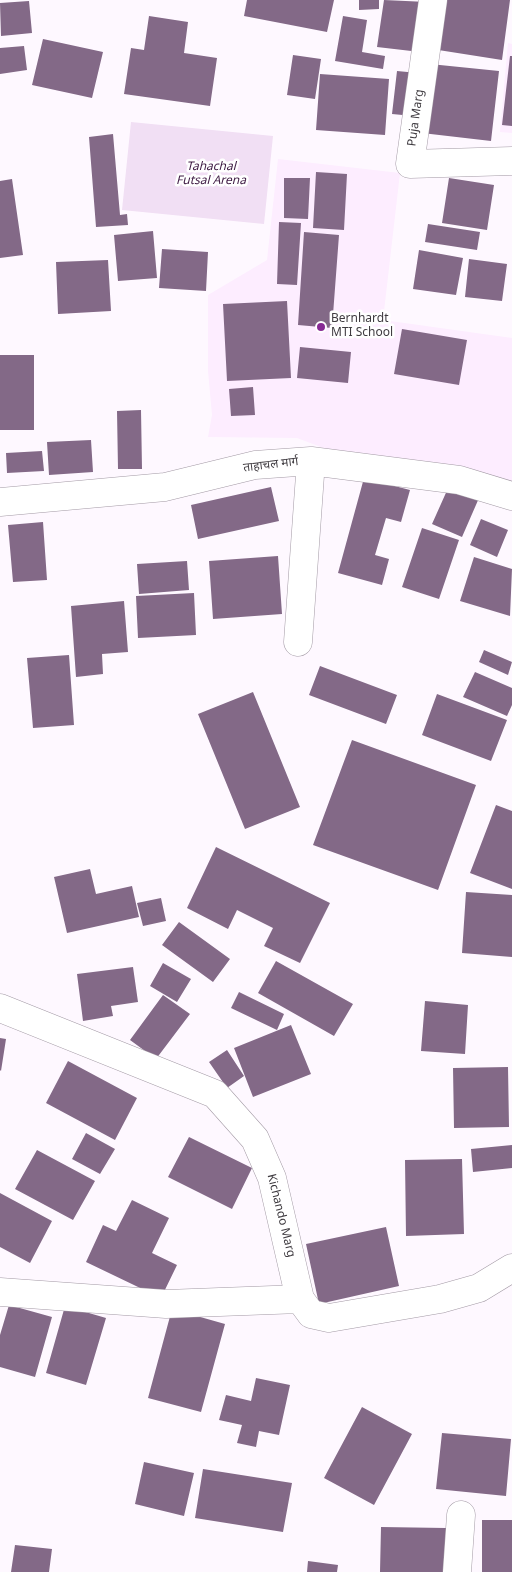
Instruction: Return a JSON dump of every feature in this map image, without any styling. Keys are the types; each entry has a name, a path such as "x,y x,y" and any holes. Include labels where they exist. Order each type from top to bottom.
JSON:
{"street":[{"name":"Puja Marg","path":"433,0 410,164 512,161"},
{"name":"ताहाचल मार्ग","path":"0,502 165,488 255,465 311,461 460,480 512,496"},
{"path":"298,642 311,461"},
{"name":"Kichando Marg","path":"0,1008 215,1094 256,1139 272,1178 300,1299"},
{"path":"0,1292 166,1304 300,1299 311,1314 330,1318 440,1298 479,1288 512,1268"},
{"path":"457,1572 461,1515"}],"shaded area":[{"path":"508,43 512,44 512,133 500,132"},
{"name":"Bernhardt MTI School","path":"278,159 400,173 383,320 512,338 512,483 345,456 297,438 208,437 212,415 208,371 208,295 267,260"}],"green space":[{"name":"Tahachal Futsal Arena","path":"131,122 273,136 264,224 122,210"}],"building":[{"path":"247,0 334,0 327,32 244,16"},
{"path":"359,0 379,0 379,9 359,10"},
{"path":"384,0 427,2 420,52 377,47"},
{"path":"440,0 510,0 502,60 432,49"},
{"path":"29,1 32,33 1,36 0,3"},
{"path":"149,16 188,22 184,53 217,58 210,106 124,94 131,48 144,50"},
{"path":"343,16 367,20 362,52 385,56 383,69 335,61"},
{"path":"43,39 103,52 92,98 32,85"},
{"path":"24,46 27,70 0,74 0,48"},
{"path":"293,55 321,59 315,99 287,95"},
{"path":"510,56 512,56 512,126 502,125"},
{"path":"430,64 499,71 491,141 422,133"},
{"path":"397,71 418,73 413,116 392,114"},
{"path":"320,74 389,79 385,135 316,130"},
{"path":"113,134 120,215 127,214 128,225 96,227 89,137"},
{"path":"316,172 347,174 344,230 313,228"},
{"path":"284,178 310,178 308,219 284,218"},
{"path":"449,178 494,185 487,230 442,223"},
{"path":"12,179 23,255 0,258 0,181"},
{"path":"279,222 301,223 297,285 277,284"},
{"path":"428,224 480,232 477,250 425,242"},
{"path":"153,231 157,278 118,281 114,235"},
{"path":"304,232 339,235 332,328 298,325"},
{"path":"162,249 208,252 206,291 159,288"},
{"path":"419,250 463,258 456,295 413,289"},
{"path":"469,259 507,264 502,301 465,297"},
{"path":"108,260 111,311 58,314 56,262"},
{"path":"287,301 291,378 227,381 223,304"},
{"path":"402,329 467,340 459,385 394,374"},
{"path":"300,347 351,352 348,383 297,378"},
{"path":"0,355 34,355 34,430 0,430"},
{"path":"253,387 255,415 231,416 229,389"},
{"path":"141,410 142,469 118,469 117,411"},
{"path":"91,440 93,472 49,475 47,442"},
{"path":"42,451 44,471 7,473 6,453"},
{"path":"364,478 410,490 401,522 386,518 375,555 389,559 382,585 338,573"},
{"path":"449,486 479,498 462,537 432,524"},
{"path":"271,487 279,521 198,539 191,505"},
{"path":"481,519 508,530 497,557 470,545"},
{"path":"43,522 47,580 13,582 8,525"},
{"path":"422,528 459,540 439,599 402,587"},
{"path":"278,556 282,614 213,619 209,561"},
{"path":"474,557 512,569 510,616 460,601"},
{"path":"187,561 189,590 139,594 137,564"},
{"path":"194,593 196,635 138,638 136,596"},
{"path":"124,601 128,652 102,654 103,674 76,677 71,606"},
{"path":"484,650 512,662 508,675 479,662"},
{"path":"69,655 74,725 33,728 27,658"},
{"path":"320,666 397,695 386,724 309,695"},
{"path":"475,672 512,688 512,705 507,716 463,697"},
{"path":"253,692 300,807 245,829 198,714"},
{"path":"437,694 507,720 491,761 422,735"},
{"path":"352,740 476,785 438,890 313,845"},
{"path":"496,805 512,811 512,889 470,873"},
{"path":"216,847 330,903 300,963 264,946 273,928 237,910 228,929 187,908"},
{"path":"90,869 96,894 132,886 139,917 67,933 54,877"},
{"path":"466,892 512,895 512,957 462,953"},
{"path":"161,898 166,921 143,926 137,903"},
{"path":"179,922 230,959 213,982 162,945"},
{"path":"276,961 353,1004 334,1036 258,993"},
{"path":"163,963 191,979 177,1002 150,986"},
{"path":"133,967 138,1002 111,1006 113,1016 83,1021 77,974"},
{"path":"239,992 284,1014 277,1030 231,1008"},
{"path":"163,995 190,1014 156,1059 130,1040"},
{"path":"425,1001 468,1005 465,1054 421,1051"},
{"path":"291,1025 311,1074 253,1097 234,1048"},
{"path":"0,1038 6,1039 1,1071 0,1070"},
{"path":"227,1050 244,1076 227,1088 209,1062"},
{"path":"68,1061 137,1098 115,1140 46,1103"},
{"path":"508,1067 509,1127 454,1128 453,1068"},
{"path":"86,1133 115,1149 100,1174 72,1159"},
{"path":"189,1137 252,1168 232,1209 168,1177"},
{"path":"512,1145 512,1168 473,1172 471,1149"},
{"path":"37,1150 95,1181 73,1220 15,1189"},
{"path":"462,1159 464,1234 406,1236 405,1160"},
{"path":"0,1193 52,1221 30,1263 0,1247"},
{"path":"132,1200 169,1218 152,1253 177,1265 161,1298 86,1262 103,1225 116,1231"},
{"path":"386,1227 399,1286 319,1304 306,1244"},
{"path":"9,1305 52,1317 35,1377 0,1367 0,1335"},
{"path":"65,1306 106,1318 86,1385 46,1373"},
{"path":"172,1309 225,1324 201,1412 148,1398"},
{"path":"256,1378 290,1385 279,1435 259,1431 256,1447 237,1443 242,1425 219,1420 226,1395 251,1401"},
{"path":"362,1407 412,1434 374,1505 324,1478"},
{"path":"442,1433 511,1439 506,1496 436,1489"},
{"path":"144,1462 194,1473 184,1516 135,1504"},
{"path":"203,1469 292,1483 283,1532 195,1518"},
{"path":"482,1520 512,1520 512,1572 482,1572"},
{"path":"381,1527 446,1528 446,1572 380,1572"},
{"path":"15,1545 52,1549 49,1572 11,1572"},
{"path":"308,1561 338,1565 337,1572 307,1572"}],"place":[{"name":"Bernhardt MTI School","path":"321,327"}]}
